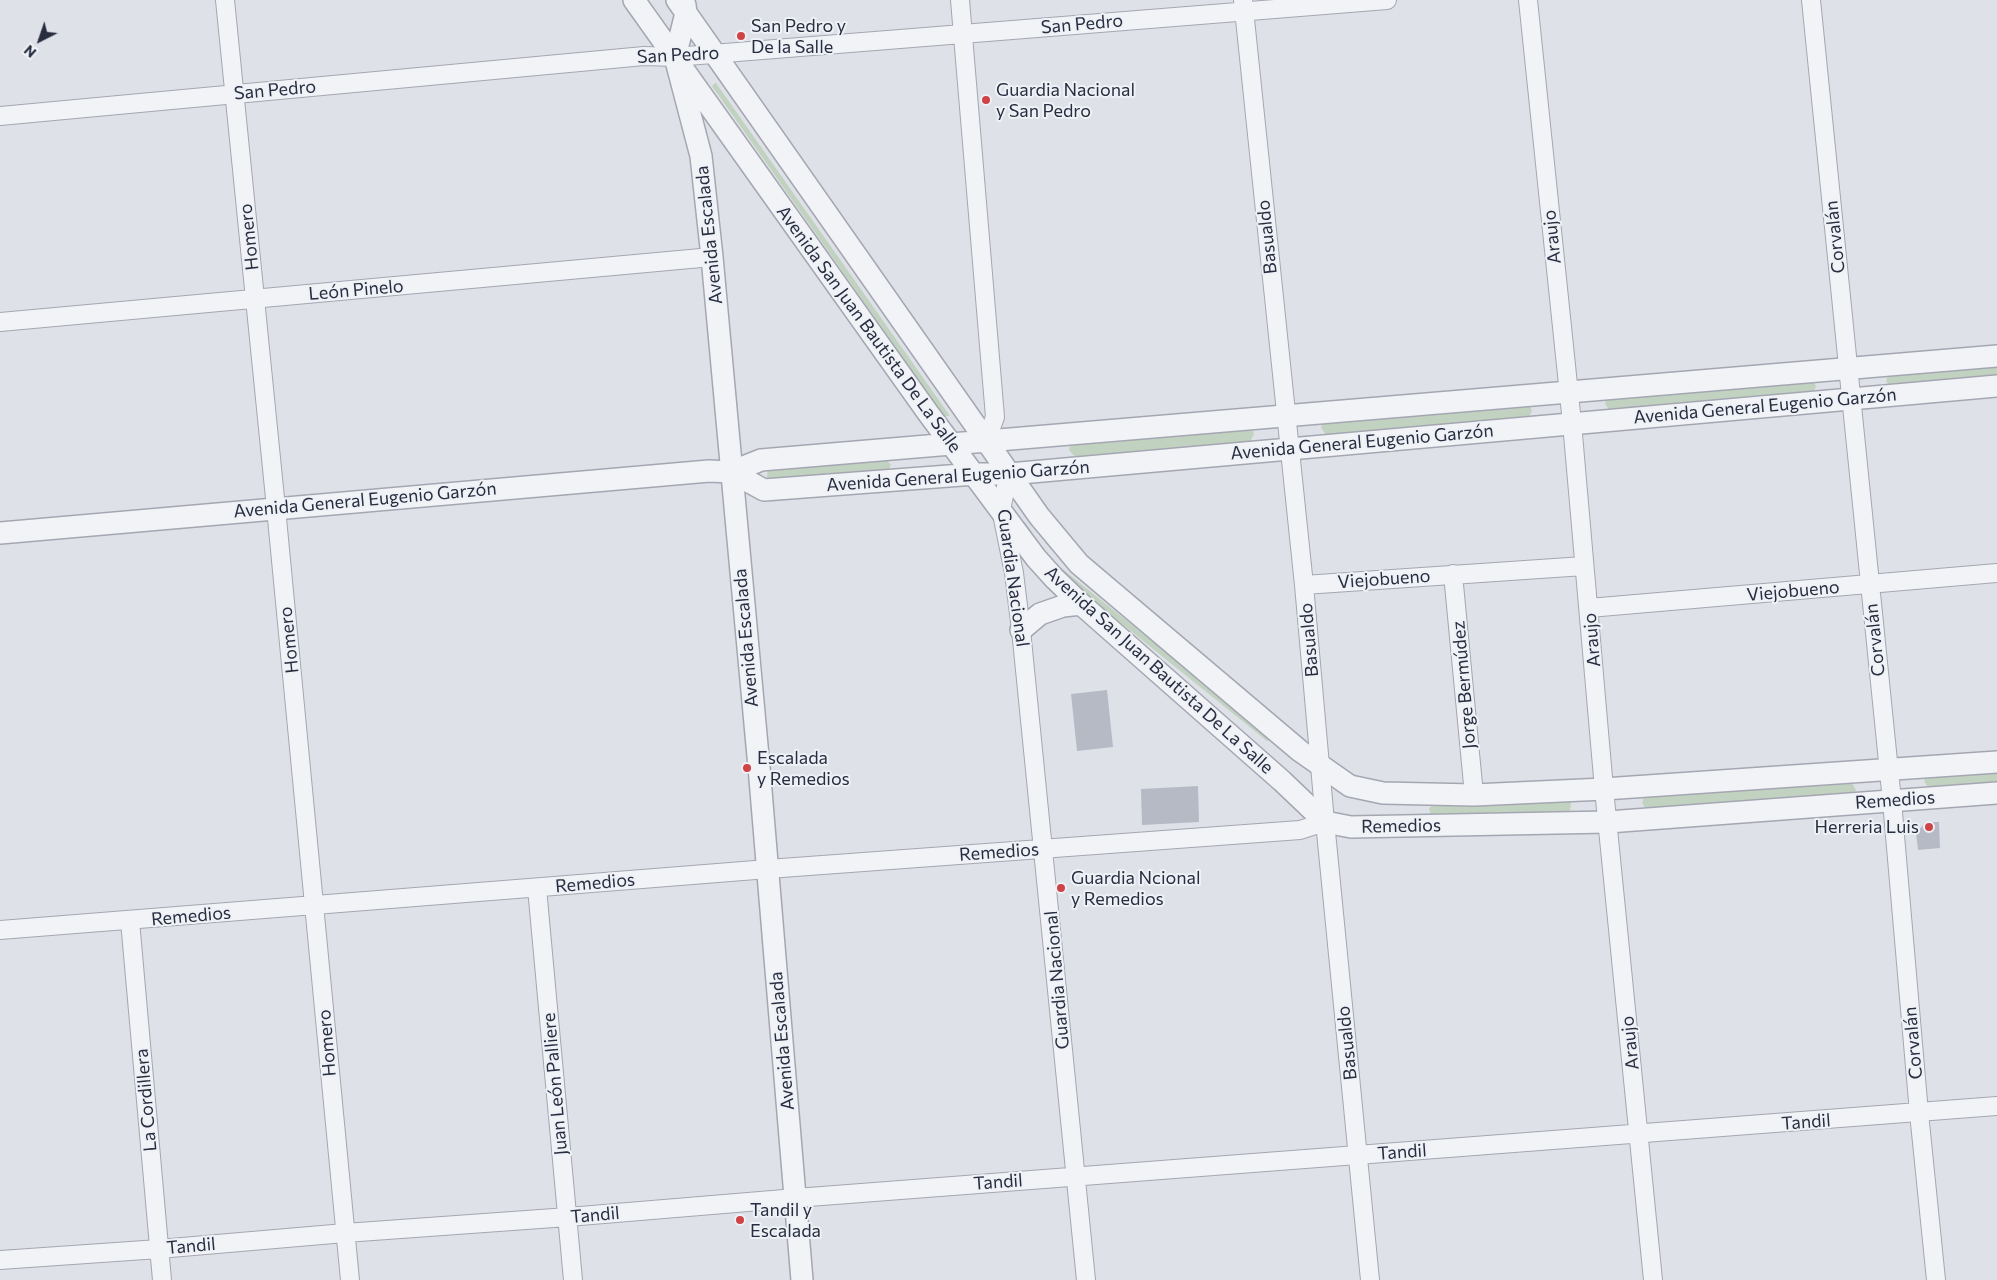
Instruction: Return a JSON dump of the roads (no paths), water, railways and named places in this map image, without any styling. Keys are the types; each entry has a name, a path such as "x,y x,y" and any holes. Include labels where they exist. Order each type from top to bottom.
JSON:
{"street":[{"name":"Homero","path":"225,0 350,1280"},
{"name":"Avenida San Juan Bautista De La Salle","path":"634,0 917,397 1036,558 1082,604 1282,781 1325,822"},
{"path":"960,0 996,417 986,442"},
{"name":"San Pedro","path":"0,116 644,56 676,57 963,33 1244,5 1387,0"},
{"name":"Araujo","path":"1528,0 1572,423 1604,789 1653,1280"},
{"name":"Corvalán","path":"1811,0 1892,801 1919,1113 1936,1280"},
{"name":"Avenida San Juan Bautista De La Salle","path":"682,4 713,53 986,442 1039,516 1079,564 1320,766"},
{"name":"Avenida Escalada","path":"682,4 676,57 701,156 712,257 768,869 802,1280"},
{"name":"Basualdo","path":"1244,5 1304,585 1370,1280"},
{"name":"León Pinelo","path":"0,322 712,257"},
{"name":"Avenida General Eugenio Garzón","path":"0,533 700,472 731,472 761,460 1997,356"},
{"name":"Avenida General Eugenio Garzón","path":"731,472 764,490 974,474 1009,474 1852,397 1997,386"},
{"name":"Guardia Nacional","path":"1009,474 1001,509 1014,572 1021,630 1086,1280"},
{"name":"Viejobueno","path":"1304,585 1584,566"},
{"name":"Viejobueno","path":"1589,608 1997,573"},
{"name":"Jorge Bermúdez","path":"1454,574 1474,795"},
{"path":"1021,630 1040,614 1064,606 1082,604"},
{"name":"Remedios","path":"1320,766 1350,786 1383,793 1474,795 1604,789 1997,762"},
{"name":"Remedios","path":"0,930 768,869 1300,830 1325,822 1351,827 1608,822 1997,793"},
{"name":"Juan León Palliere","path":"537,888 573,1280"},
{"name":"La Cordillera","path":"130,921 162,1280"},
{"name":"Tandil","path":"0,1260 1997,1106"}],"place":[{"name":"San Pedro y De la Salle","path":"741,36"},
{"name":"Guardia Nacional y San Pedro","path":"986,100"},
{"name":"Escalada y Remedios","path":"747,768"},
{"name":"Herreria Luis","path":"1929,827"},
{"name":"Guardia Ncional y Remedios","path":"1061,888"},
{"name":"Tandil y Escalada","path":"740,1220"}]}
